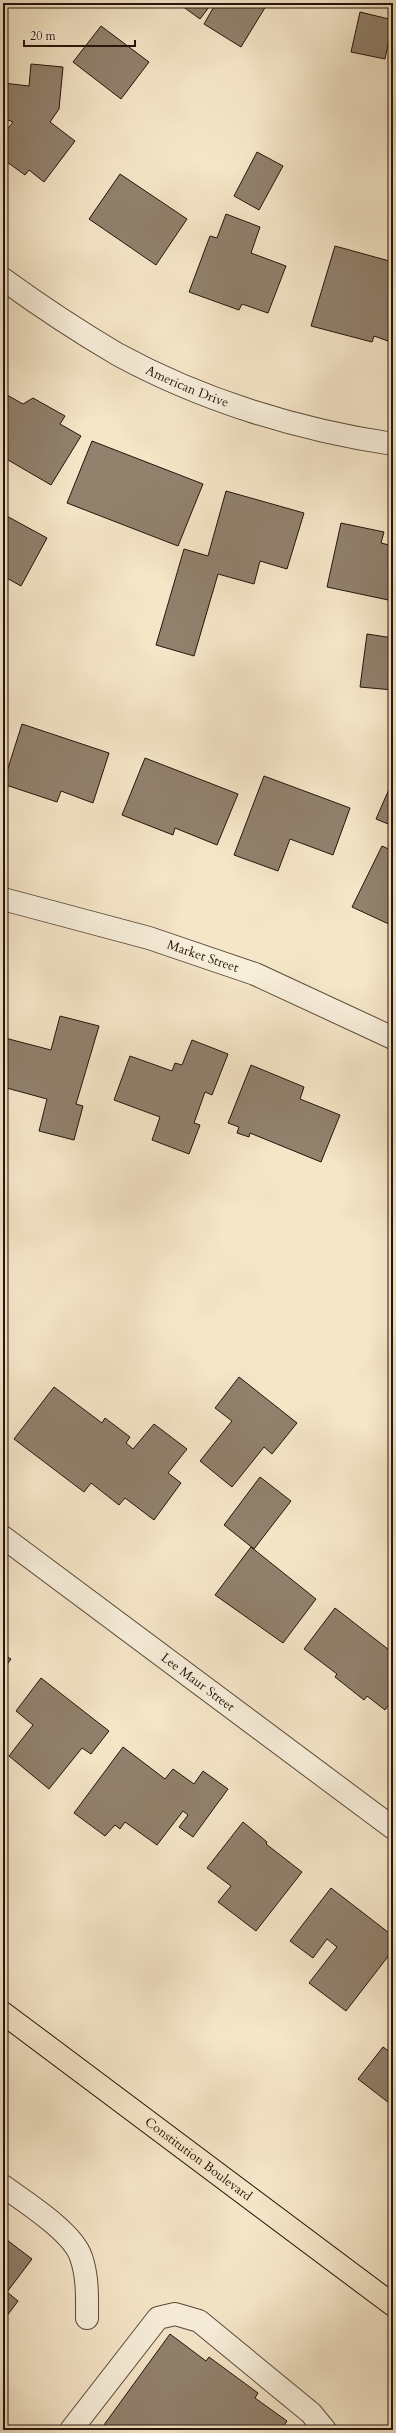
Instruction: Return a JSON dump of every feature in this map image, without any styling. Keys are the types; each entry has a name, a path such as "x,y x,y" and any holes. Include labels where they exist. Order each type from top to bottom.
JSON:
{"main road":[{"name":"Constitution Boulevard","path":"3,2013 393,2305"}],"street":[{"name":"American Drive","path":"3,279 51,314 118,354 199,392 278,420 362,440 393,444"},
{"name":"Market Street","path":"3,899 149,938 255,974 393,1038"},
{"name":"Lee Maur Street","path":"3,1537 393,1828"},
{"path":"3,2186 57,2225 81,2255 87,2282 87,2318"},
{"path":"71,2430 158,2318 175,2314 199,2321 311,2413 325,2430"}],"building":[{"path":"178,3 212,3 200,19"},
{"path":"216,3 262,3 266,6 241,47 204,24"},
{"path":"360,12 393,20 385,59 351,52"},
{"path":"101,26 149,62 121,99 73,62"},
{"path":"393,47 393,67 389,66"},
{"path":"31,64 63,67 59,109 50,122 75,141 44,182 29,170 25,175 3,159 3,135 13,122 3,118 3,83 29,86"},
{"path":"257,152 283,166 259,210 234,196"},
{"path":"120,174 187,219 156,265 89,219"},
{"path":"226,214 260,227 251,253 286,266 268,313 242,304 239,310 189,292 210,236 217,238"},
{"path":"335,246 393,262 393,325 388,341 374,336 372,342 311,326"},
{"path":"7,395 23,404 33,398 65,416 60,424 81,436 51,485 3,457 3,402"},
{"path":"92,441 203,484 178,546 67,503"},
{"path":"226,491 304,513 287,569 260,561 254,584 218,574 194,656 156,645 184,549 208,556"},
{"path":"3,514 47,538 21,586 3,576"},
{"path":"341,523 384,532 381,543 393,546 393,601 327,587"},
{"path":"367,634 393,638 393,690 360,687"},
{"path":"22,724 109,753 93,803 61,791 57,802 3,784"},
{"path":"145,758 238,794 217,845 175,828 173,835 122,815"},
{"path":"264,776 350,808 333,855 290,839 278,871 234,855"},
{"path":"393,780 393,826 376,819"},
{"path":"382,846 393,851 393,926 352,907"},
{"path":"60,1016 99,1026 76,1104 83,1106 74,1140 39,1131 47,1099 3,1087 3,1047 5,1038 51,1050"},
{"path":"192,1040 228,1054 212,1095 205,1092 194,1123 200,1125 189,1154 152,1140 160,1117 114,1100 130,1056 172,1071 175,1063 182,1065"},
{"path":"251,1065 304,1087 300,1099 340,1115 321,1162 250,1133 249,1137 237,1133 239,1127 228,1123"},
{"path":"239,1377 297,1423 272,1454 264,1447 232,1487 200,1461 232,1421 215,1408"},
{"path":"54,1387 102,1423 105,1418 130,1437 126,1443 133,1449 154,1424 187,1449 168,1473 181,1483 154,1520 125,1498 119,1505 91,1483 84,1492 14,1439"},
{"path":"260,1477 291,1501 254,1549 224,1525"},
{"path":"251,1547 316,1599 283,1643 215,1595"},
{"path":"335,1608 393,1653 393,1698 385,1710 367,1696 364,1700 335,1677 337,1674 304,1649"},
{"path":"3,1654 11,1659 3,1670"},
{"path":"41,1678 109,1731 91,1754 82,1748 49,1789 9,1756 33,1725 16,1711"},
{"path":"123,1747 165,1779 173,1769 194,1784 203,1771 228,1789 193,1837 179,1827 188,1815 183,1811 157,1845 125,1822 120,1829 115,1825 105,1836 74,1813"},
{"path":"243,1822 267,1842 266,1844 302,1872 256,1931 218,1902 231,1886 207,1868"},
{"path":"331,1888 393,1936 393,1950 346,2011 309,1983 337,1947 327,1939 313,1958 290,1941"},
{"path":"383,2047 393,2054 393,2106 358,2079"},
{"path":"3,2237 32,2259 7,2292 18,2301 3,2321"},
{"path":"170,2334 206,2361 209,2357 258,2393 255,2398 287,2421 281,2430 101,2429"}]}
